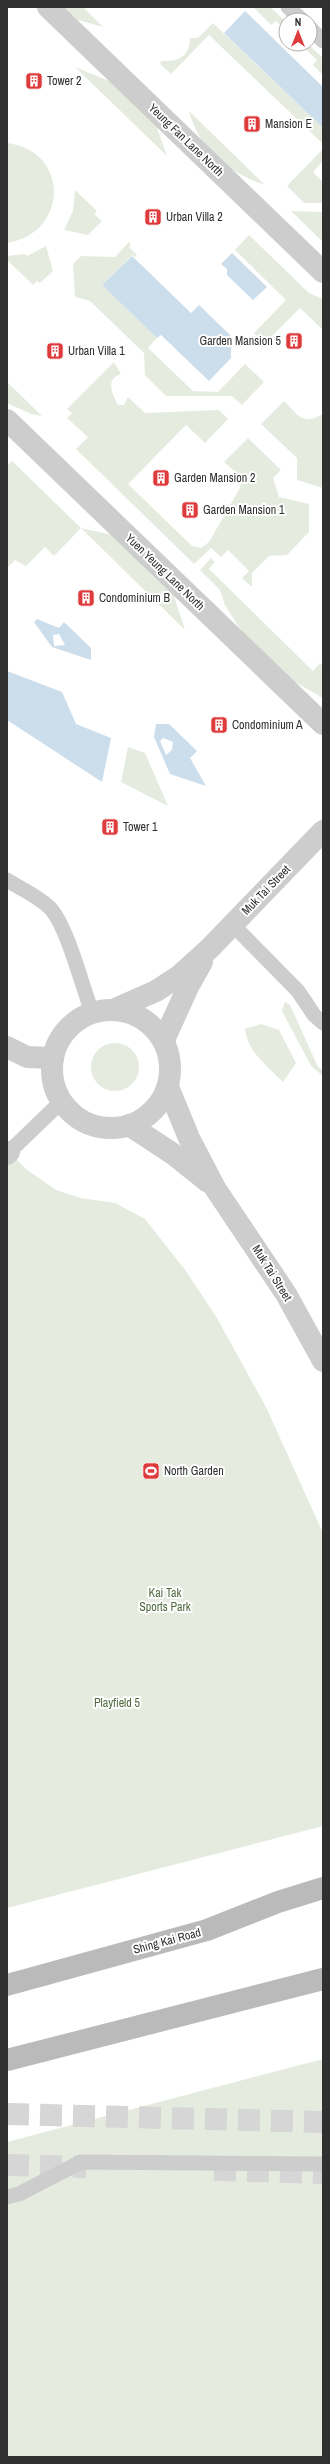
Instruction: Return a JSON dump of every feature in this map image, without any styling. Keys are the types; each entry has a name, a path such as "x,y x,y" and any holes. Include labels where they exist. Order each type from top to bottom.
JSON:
{"main road":[{"name":"Shing Kai Road","path":"7,1985 207,1930 278,1902 323,1888"},
{"path":"7,2060 323,1979"}],"street":[{"name":"Yeung Fan Lane North","path":"48,7 323,272"},
{"name":"Yuen Yeung Lane North","path":"7,420 323,724"},
{"name":"Muk Tai Street","path":"115,1009 161,987 179,976 233,925 323,831"},
{"name":"Muk Tai Street","path":"164,1040 188,987 209,949"},
{"name":"Muk Tai Street","path":"115,1009 128,1011 144,1018 153,1026 164,1040 170,1058 168,1087 164,1098 149,1115 129,1125 107,1128 88,1123 70,1111 62,1101 54,1086 52,1072 53,1058 61,1037 68,1028 81,1017 92,1012 115,1009"},
{"path":"7,1046 26,1057 53,1058"},
{"name":"Muk Tai Street","path":"168,1087 189,1138 215,1188 286,1294 323,1361"},
{"name":"Muk Tai Street","path":"129,1125 173,1154 215,1188"}],"lane":[{"path":"7,880 49,908 54,914 62,928 92,1012"},
{"path":"233,925 301,988 314,1015 323,1023"},
{"path":"8,1153 62,1101"},
{"path":"7,2197 19,2194 81,2162 323,2164"}],"green space":[{"path":"61,7 83,7 103,27 78,20"},
{"path":"253,7 270,7 278,14 278,23 276,21 271,25"},
{"path":"213,23 323,128 323,144 209,35 171,74 160,64 161,61 182,57 188,50 190,38 198,38"},
{"path":"308,52 317,52 323,58 323,75 313,65 317,60"},
{"path":"75,67 114,83 156,125 167,156"},
{"path":"189,111 265,185 238,173 216,158 200,137"},
{"path":"7,143 28,149 42,161 51,176 54,192 51,209 42,224 27,236 7,243"},
{"path":"323,149 323,161 313,172 323,182 323,203 304,203 287,186"},
{"path":"75,190 97,211 94,214 102,221 88,235 64,230 73,211"},
{"path":"291,211 323,212 323,242"},
{"path":"249,235 309,293 323,299 323,330 300,308 265,343 254,333 286,300 235,250"},
{"path":"129,242 131,245 129,247 137,255 135,257 132,255 102,285 157,338 148,348 193,391 218,392 245,364 264,382 242,405 232,396 166,396 145,375 144,353 90,301 75,297 73,264 81,256 115,257"},
{"path":"46,246 53,271 40,283 37,281 33,285 7,260 7,256 25,254 27,256"},
{"path":"114,362 121,374 116,376 111,383 112,392 118,405 124,405 128,397 145,413 219,410 228,419 205,443 186,425 128,484 192,546 201,548 209,542 240,488 241,484 238,476 224,462 248,438 281,470 273,478 279,497 309,504 309,532 287,555 269,556 252,573 252,587 242,578 249,571 228,550 221,557 211,548 194,564 76,449 88,437 67,418 72,413 67,409"},
{"path":"7,382 42,416 31,414 7,403"},
{"path":"284,401 297,414 305,419 310,419 323,414 323,488 297,480 297,458 261,424"},
{"path":"12,461 81,528 54,556 45,547 26,566 15,560 7,568 7,466"},
{"path":"81,528 112,535 174,596 185,630"},
{"path":"211,558 215,562 209,569 313,671 320,663 323,666 323,698 295,682 256,648 238,626 225,605 220,590 200,570"},
{"path":"128,747 145,753 168,806 121,782"},
{"path":"285,1002 290,1005 318,1067 323,1070 323,1076 311,1066 282,1011"},
{"path":"261,1024 279,1030 296,1063 283,1082 259,1058 250,1045 245,1029"},
{"path":"115,1043 124,1045 132,1050 137,1058 139,1067 137,1076 132,1084 124,1089 115,1091 106,1089 98,1084 93,1076 91,1067 93,1058 98,1050 106,1045"},
{"name":"Kai Tak Sports Park","path":"7,1150 26,1169 56,1190 81,1198 115,1203 145,1219 186,1271 217,1318 267,1409 323,1533 323,1826 7,1908"},
{"path":"323,2059 323,2457 7,2457 7,2142"}],"water":[{"path":"245,11 278,43 278,52 287,52 323,87 323,128 224,33"},
{"path":"232,253 267,287 253,300 227,275 227,269 221,264"},
{"path":"132,256 191,313 199,305 231,336 231,358 209,381 161,335 157,338 102,285"},
{"path":"37,619 59,628 64,622 91,648 91,660 52,647 34,622","holes":["59,634 65,645 54,646 53,635"]},
{"path":"7,671 62,692 76,724 111,738 102,782 7,720"},
{"path":"156,724 169,724 197,751 190,758 206,786 170,774 154,737","holes":["163,738 173,742 172,750 166,755 160,741"]}],"tunnel":[{"path":"7,2114 323,2122"},
{"path":"7,2165 86,2167"},
{"path":"214,2170 323,2173"}],"place":[{"name":"Tower 2","path":"34,81"},
{"name":"Mansion E","path":"252,124"},
{"name":"Urban Villa 2","path":"153,217"},
{"name":"Garden Mansion 5","path":"294,341"},
{"name":"Urban Villa 1","path":"55,351"},
{"name":"Garden Mansion 2","path":"161,478"},
{"name":"Garden Mansion 1","path":"190,510"},
{"name":"Condominium B","path":"86,598"},
{"name":"Condominium A","path":"219,725"},
{"name":"Tower 1","path":"110,827"},
{"name":"North Garden","path":"151,1471"}],"park label":[{"name":"Playfield 5","path":"117,1703"}]}
